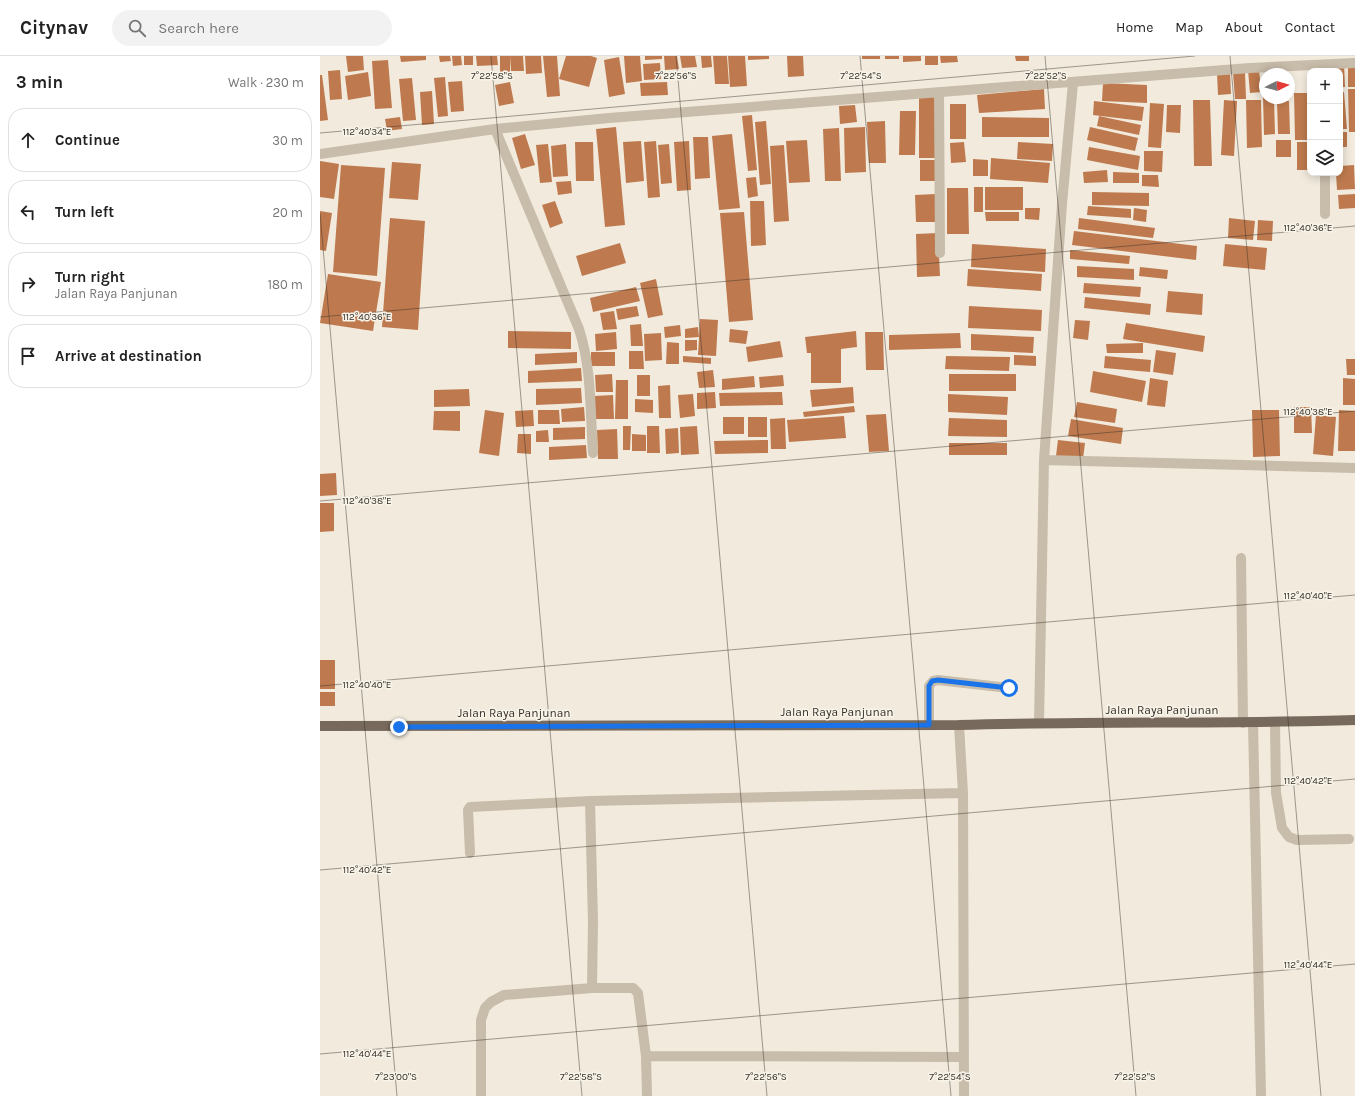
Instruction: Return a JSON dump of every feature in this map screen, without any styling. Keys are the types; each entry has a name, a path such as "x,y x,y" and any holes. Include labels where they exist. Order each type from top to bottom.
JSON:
{"main road":[{"name":"Jalan Raya Panjunan","path":"320,726 959,725 1039,723 1248,723 1355,720"}],"street":[{"path":"1325,68 1355,63"},
{"path":"320,154 495,129 609,118 1250,68 1307,68"},
{"path":"1039,723 1044,460 1062,204 1073,83"},
{"path":"939,92 940,253"},
{"path":"495,129 584,343 587,360 593,453"},
{"path":"1325,176 1325,214"},
{"path":"1044,460 1355,468"},
{"path":"1241,558 1248,723 1254,737 1261,1096"},
{"path":"929,725 929,686 932,681 938,680 1009,688"},
{"path":"1275,722 1276,792 1282,828 1290,836 1297,840 1349,839"},
{"path":"959,725 963,793 964,1096"},
{"path":"470,854 468,810 470,807 590,802 963,793"},
{"path":"590,802 593,922 592,988"},
{"path":"481,1096 481,1020 485,1008 490,1002 504,995 592,988 633,988 636,990 639,996 646,1056 647,1096"},
{"path":"646,1056 963,1056"}],"building":[{"path":"346,56 363,56 364,70 348,72"},
{"path":"400,56 426,56 426,60 401,62"},
{"path":"439,56 450,56 451,61 440,62"},
{"path":"452,56 461,56 462,65 453,66"},
{"path":"464,56 473,56 473,65 464,65"},
{"path":"476,56 497,56 498,65 477,66"},
{"path":"500,56 510,56 510,73 500,74"},
{"path":"510,56 523,56 524,71 511,71"},
{"path":"525,56 541,56 542,73 526,74"},
{"path":"543,56 557,56 560,96 547,97"},
{"path":"566,56 591,56 597,58 589,87 559,79"},
{"path":"624,56 640,56 642,81 626,83"},
{"path":"645,56 662,56 662,59 645,60"},
{"path":"664,56 677,56 679,69 665,70"},
{"path":"680,56 695,56 697,67 682,68"},
{"path":"701,56 711,56 712,67 702,68"},
{"path":"713,56 727,56 729,84 715,84"},
{"path":"728,56 745,56 747,86 730,87"},
{"path":"748,56 769,56 769,59 748,60"},
{"path":"787,56 803,56 804,76 788,77"},
{"path":"862,56 880,56 880,59 862,59"},
{"path":"885,56 899,56 899,59 885,59"},
{"path":"903,56 921,56 921,61 903,62"},
{"path":"925,56 938,56 938,65 925,65"},
{"path":"940,56 957,56 958,62 941,63"},
{"path":"1015,56 1029,56 1029,61 1016,61"},
{"path":"619,57 625,94 609,97 604,60"},
{"path":"388,60 392,108 375,109 372,61"},
{"path":"660,63 661,79 644,80 643,64"},
{"path":"1333,65 1344,65 1345,87 1343,87 1343,68 1333,68"},
{"path":"1348,65 1355,65 1355,87 1348,87"},
{"path":"1259,69 1259,92 1250,93 1248,70"},
{"path":"340,70 342,99 330,100 328,71"},
{"path":"368,72 371,96 348,100 345,76"},
{"path":"1230,72 1231,94 1218,95 1217,73"},
{"path":"1245,72 1246,99 1235,99 1233,73"},
{"path":"320,75 322,75 328,120 320,121"},
{"path":"445,77 448,116 438,117 434,78"},
{"path":"412,78 416,120 403,121 399,79"},
{"path":"462,81 464,111 451,112 448,82"},
{"path":"510,82 514,103 499,106 495,85"},
{"path":"667,82 668,95 641,96 640,83"},
{"path":"1103,83 1147,85 1147,103 1102,101"},
{"path":"1044,89 1045,109 979,113 977,95"},
{"path":"1348,89 1355,89 1355,132 1349,132"},
{"path":"432,91 434,124 422,125 420,92"},
{"path":"1343,92 1344,92 1347,129 1343,129"},
{"path":"1295,93 1307,93 1307,140 1295,140"},
{"path":"919,97 936,97 937,158 919,158"},
{"path":"1193,100 1210,100 1212,166 1194,166"},
{"path":"1224,100 1237,101 1234,156 1221,155"},
{"path":"1246,100 1259,100 1259,104 1261,104 1262,147 1247,148"},
{"path":"1094,101 1144,107 1142,121 1093,115"},
{"path":"1150,103 1164,104 1161,148 1148,147"},
{"path":"950,104 966,104 966,139 950,139"},
{"path":"1263,104 1274,104 1275,134 1264,135"},
{"path":"1277,104 1289,104 1290,134 1278,134"},
{"path":"855,105 857,122 840,124 839,106"},
{"path":"1167,105 1181,105 1180,133 1166,132"},
{"path":"900,111 916,111 915,155 899,155"},
{"path":"752,115 757,170 748,171 742,116"},
{"path":"1099,116 1141,125 1139,135 1097,126"},
{"path":"400,117 402,129 387,131 385,119"},
{"path":"982,117 1049,118 1049,137 982,137"},
{"path":"766,121 771,184 760,185 755,122"},
{"path":"885,121 886,163 869,163 867,122"},
{"path":"616,127 625,225 605,227 596,129"},
{"path":"865,127 866,172 845,173 844,128"},
{"path":"1090,127 1138,138 1135,151 1087,140"},
{"path":"839,128 841,181 825,181 823,129"},
{"path":"1343,132 1347,132 1347,147 1343,147"},
{"path":"525,134 535,165 521,169 512,138"},
{"path":"732,134 740,208 719,210 712,136"},
{"path":"693,137 708,137 710,178 695,179"},
{"path":"807,140 810,182 789,183 786,141"},
{"path":"1276,140 1291,140 1291,157 1276,157"},
{"path":"641,141 644,181 626,183 623,142"},
{"path":"656,141 660,197 648,198 644,142"},
{"path":"689,141 691,190 677,191 674,142"},
{"path":"575,142 593,142 594,181 576,181"},
{"path":"964,142 966,162 951,163 950,143"},
{"path":"1018,142 1053,144 1052,161 1017,159"},
{"path":"1297,142 1307,142 1307,170 1297,170"},
{"path":"548,144 552,182 540,183 536,145"},
{"path":"566,144 568,176 553,177 551,146"},
{"path":"669,144 672,183 661,184 658,145"},
{"path":"784,145 789,221 774,222 770,146"},
{"path":"1089,147 1140,156 1138,170 1087,160"},
{"path":"1144,151 1163,151 1162,172 1144,171"},
{"path":"991,158 1050,163 1048,183 990,179"},
{"path":"973,159 988,160 988,176 973,176"},
{"path":"920,160 936,160 936,181 920,181"},
{"path":"320,161 339,164 334,199 320,197"},
{"path":"392,162 421,164 418,200 389,198"},
{"path":"341,165 385,168 377,276 333,272"},
{"path":"1354,165 1355,189 1337,190 1336,176 1343,176 1343,166"},
{"path":"1107,170 1108,182 1084,183 1083,172"},
{"path":"1113,172 1139,173 1139,183 1113,183"},
{"path":"1142,175 1158,175 1159,187 1142,186"},
{"path":"756,177 758,196 748,198 746,178"},
{"path":"571,181 572,193 558,195 556,182"},
{"path":"974,187 983,187 983,212 974,212"},
{"path":"985,187 1023,187 1023,210 985,210"},
{"path":"947,188 968,188 969,234 947,234"},
{"path":"1092,192 1149,193 1149,206 1092,205"},
{"path":"936,194 937,222 916,222 915,195"},
{"path":"1355,194 1355,208 1339,209 1338,195"},
{"path":"555,201 563,223 550,228 542,205"},
{"path":"750,201 764,201 766,245 751,246"},
{"path":"1088,206 1131,209 1131,218 1087,215"},
{"path":"1025,208 1040,208 1039,220 1025,219"},
{"path":"1134,208 1147,210 1146,222 1133,220"},
{"path":"320,211 332,213 326,251 320,250"},
{"path":"744,212 753,320 729,322 720,213"},
{"path":"985,212 1019,212 1019,221 986,221"},
{"path":"390,218 425,221 418,330 382,327"},
{"path":"1079,218 1155,228 1153,238 1078,229"},
{"path":"1229,218 1255,221 1253,240 1228,238"},
{"path":"1258,220 1273,221 1272,241 1257,240"},
{"path":"1074,231 1197,246 1196,260 1072,245"},
{"path":"938,233 940,276 917,277 916,234"},
{"path":"620,243 626,263 582,276 576,256"},
{"path":"972,244 1046,249 1045,272 971,267"},
{"path":"1225,244 1267,248 1265,270 1223,266"},
{"path":"1070,250 1130,256 1129,264 1070,259"},
{"path":"1077,266 1134,269 1134,280 1077,277"},
{"path":"1140,267 1168,270 1167,279 1139,276"},
{"path":"968,269 1042,274 1041,291 967,286"},
{"path":"328,274 381,282 373,331 320,323"},
{"path":"656,279 663,315 648,318 640,283"},
{"path":"1084,283 1141,287 1140,297 1083,293"},
{"path":"636,287 640,301 593,312 590,298"},
{"path":"1168,291 1203,294 1202,315 1166,312"},
{"path":"1085,297 1151,304 1150,315 1084,308"},
{"path":"637,306 639,316 618,320 616,309"},
{"path":"969,306 1042,310 1041,331 968,328"},
{"path":"614,311 617,329 603,330 600,313"},
{"path":"700,319 718,320 716,356 698,355"},
{"path":"1075,320 1090,321 1088,340 1073,338"},
{"path":"1126,323 1205,336 1203,352 1123,339"},
{"path":"641,324 643,346 631,346 630,325"},
{"path":"680,325 681,336 665,338 664,327"},
{"path":"698,327 699,337 685,338 685,329"},
{"path":"730,329 748,331 746,344 729,342"},
{"path":"508,331 571,332 571,349 508,348"},
{"path":"856,331 857,347 841,349 841,383 811,383 811,353 807,353 805,337"},
{"path":"616,332 617,349 596,351 595,334"},
{"path":"865,332 883,332 884,370 866,370"},
{"path":"661,333 662,360 645,361 644,334"},
{"path":"960,333 961,348 889,350 889,335"},
{"path":"971,334 1034,337 1033,353 971,350"},
{"path":"685,340 697,340 697,350 685,351"},
{"path":"780,341 783,357 748,362 746,347"},
{"path":"667,342 679,343 679,364 666,364"},
{"path":"1143,343 1143,353 1107,353 1106,344"},
{"path":"1156,350 1176,353 1173,375 1153,372"},
{"path":"629,351 643,351 644,369 629,369"},
{"path":"577,352 577,363 535,365 535,354"},
{"path":"591,352 615,352 615,366 591,366"},
{"path":"1014,355 1036,356 1036,366 1014,365"},
{"path":"683,356 711,358 711,364 683,362"},
{"path":"946,356 1010,357 1009,371 945,369"},
{"path":"1105,356 1151,360 1150,372 1104,368"},
{"path":"1346,359 1355,359 1355,375 1347,375"},
{"path":"581,368 582,381 528,383 528,371"},
{"path":"713,370 715,387 699,388 697,372"},
{"path":"1093,371 1146,381 1142,402 1090,392"},
{"path":"612,374 613,392 596,392 595,375"},
{"path":"949,374 1016,374 1016,391 949,391"},
{"path":"637,375 650,375 650,396 637,396"},
{"path":"783,375 784,386 760,388 759,377"},
{"path":"754,376 755,387 722,390 722,379"},
{"path":"1150,378 1168,381 1165,407 1147,405"},
{"path":"1343,378 1355,379 1355,405 1343,405"},
{"path":"616,380 628,380 628,419 615,419"},
{"path":"670,385 671,418 659,418 658,386"},
{"path":"853,387 854,403 812,407 810,390"},
{"path":"581,388 582,403 536,405 536,389"},
{"path":"469,389 470,406 434,407 434,390"},
{"path":"715,392 716,408 697,409 697,393"},
{"path":"782,392 783,405 720,406 719,393"},
{"path":"693,394 695,416 680,418 678,395"},
{"path":"948,394 1008,397 1007,415 948,412"},
{"path":"613,395 614,419 596,419 594,396"},
{"path":"635,399 653,400 653,413 635,412"},
{"path":"1077,402 1117,409 1115,423 1074,417"},
{"path":"854,406 855,412 804,417 803,412"},
{"path":"584,407 585,421 562,422 561,409"},
{"path":"1294,407 1311,407 1312,433 1294,433"},
{"path":"485,410 504,413 499,456 479,453"},
{"path":"533,410 534,426 516,427 515,411"},
{"path":"538,410 559,410 560,424 538,424"},
{"path":"1252,410 1279,410 1280,456 1253,457"},
{"path":"1339,410 1355,411 1355,451 1338,451"},
{"path":"434,411 460,411 460,431 433,430"},
{"path":"886,414 889,451 869,452 866,415"},
{"path":"1316,415 1336,417 1333,456 1313,454"},
{"path":"844,416 846,438 789,442 787,420"},
{"path":"723,417 744,417 744,434 723,434"},
{"path":"748,417 767,417 767,437 748,437"},
{"path":"785,418 786,449 771,449 770,419"},
{"path":"949,418 1007,420 1007,437 948,436"},
{"path":"1071,419 1123,428 1121,444 1068,436"},
{"path":"623,426 631,426 630,450 623,450"},
{"path":"647,426 659,426 660,453 647,453"},
{"path":"697,426 699,454 681,455 680,427"},
{"path":"585,427 585,439 553,440 553,428"},
{"path":"678,428 679,453 666,454 665,429"},
{"path":"617,429 618,459 598,459 597,430"},
{"path":"548,430 549,442 536,442 536,431"},
{"path":"518,434 531,434 531,454 517,453"},
{"path":"632,434 646,435 646,451 632,451"},
{"path":"768,440 768,453 715,454 714,441"},
{"path":"1058,440 1085,443 1083,459 1056,456"},
{"path":"949,443 1007,443 1007,455 949,455"},
{"path":"586,445 587,458 549,460 549,447"},
{"path":"336,473 337,495 320,496 320,474"},
{"path":"320,503 334,503 334,531 320,532"},
{"path":"320,660 335,660 335,689 320,689"},
{"path":"320,692 335,692 335,706 320,706"}],"route":[{"path":"399,727 929,725 929,686 932,681 938,680 1009,688"}]}
